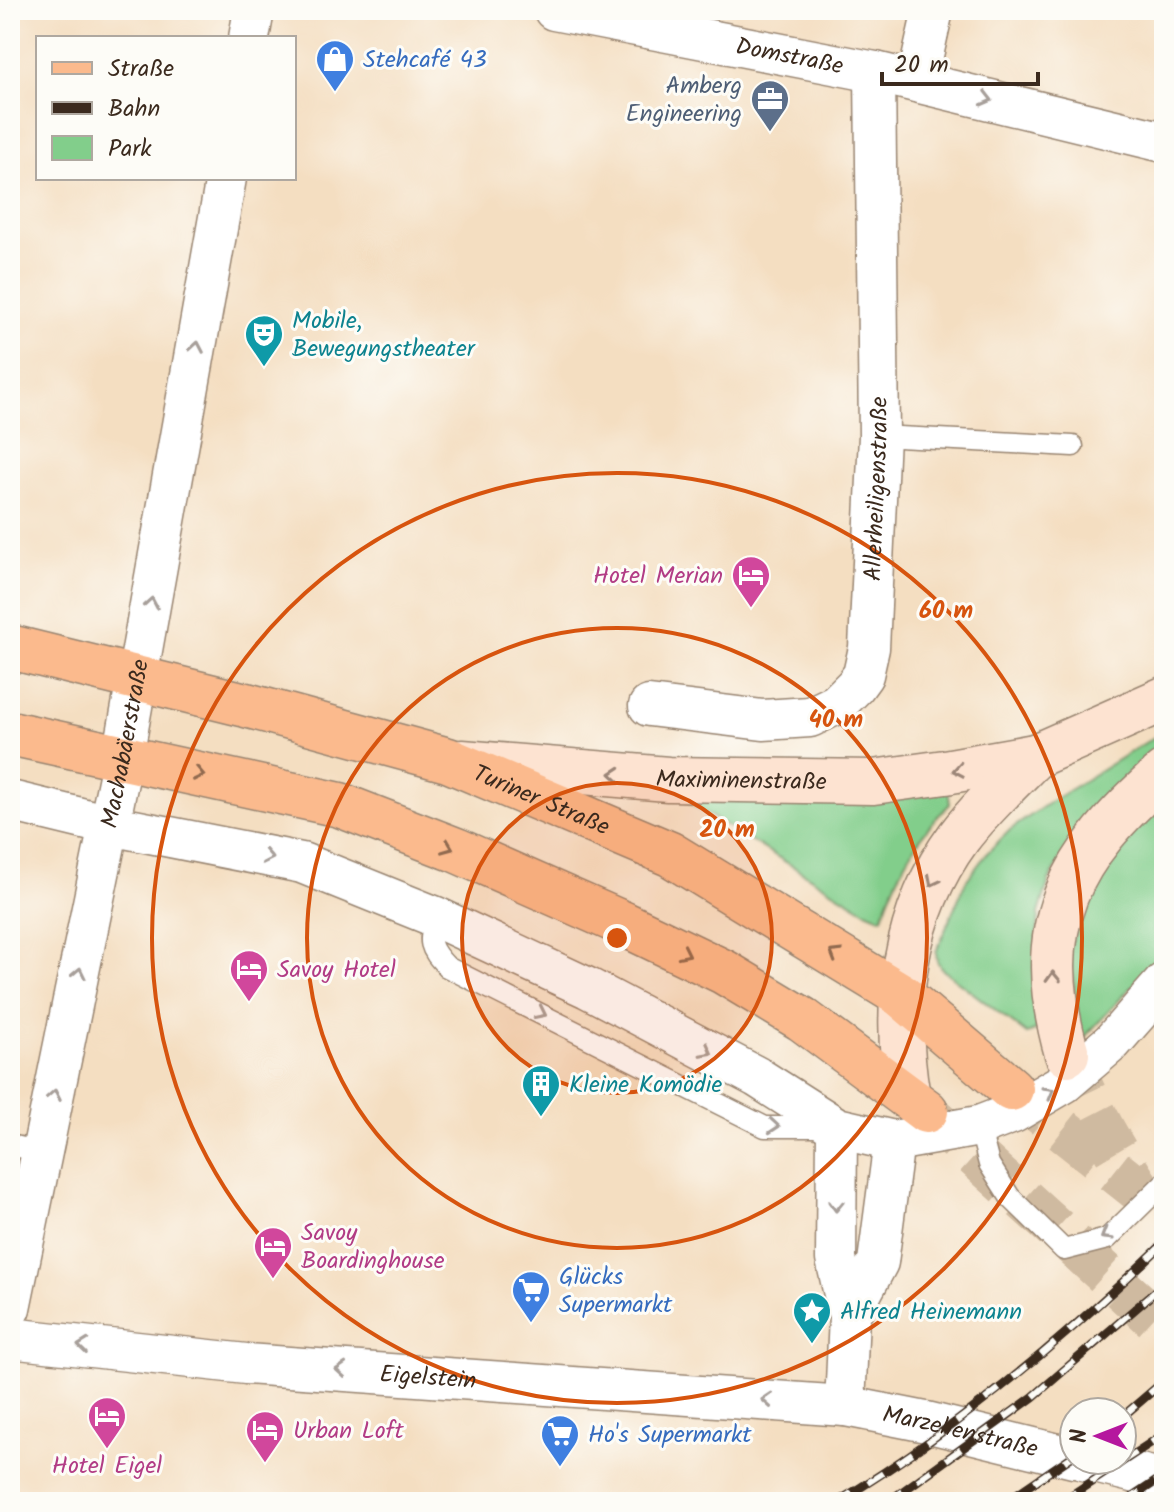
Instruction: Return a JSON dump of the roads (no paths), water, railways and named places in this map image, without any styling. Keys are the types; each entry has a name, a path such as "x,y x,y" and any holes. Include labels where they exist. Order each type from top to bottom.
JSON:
{"main road":[{"name":"Turiner Straße","path":"10,647 246,705 448,760 670,854 901,995 1011,1089"},
{"name":"Maximinenstraße","path":"448,760 668,779 873,782 1035,756 1164,699"},
{"path":"10,733 123,757"},
{"name":"Maximinenstraße","path":"123,757 340,805 456,850 724,972 802,1019 917,1104 902,1062 901,995 908,949 919,909 958,838 1035,756"},
{"path":"1067,1054 1053,990 1052,953 1059,916 1072,881 1093,845 1126,806 1164,773"}],"street":[{"path":"249,36 254,10"},
{"name":"Domstraße","path":"554,10 875,72 1164,142"},
{"path":"917,82 933,10"},
{"name":"Allerheiligenstraße","path":"649,706 763,720 810,717 837,704 863,675 869,648 879,436 875,72"},
{"name":"Machabäerstraße","path":"10,1308 26,1148 109,825 226,180"},
{"path":"10,801 109,825 302,863 436,917 588,988 757,1077 837,1128 894,1141 979,1126 1013,1113 1064,1083 1112,1042 1164,983"},
{"path":"837,1128 836,1259 849,1316 845,1406"},
{"path":"849,1316 878,1262 894,1141"},
{"name":"Eigelstein","path":"10,1338 246,1364 845,1406"},
{"name":"Marzellenstraße","path":"845,1406 1058,1454"},
{"path":"1138,1474 1164,1480"}],"lane":[{"path":"879,436 1073,446"},
{"path":"436,917 429,936 433,952 447,967 765,1127 837,1128"},
{"path":"490,988 487,963 492,943"},
{"path":"979,1126 989,1164 1010,1197 1064,1250 1107,1239 1164,1183"}],"tunnel":[{"path":"1067,1054 1100,1124 1141,1192"},
{"path":"1011,1089 1141,1192 1164,1214"},
{"path":"926,1111 1164,1327"}],"railway":[{"path":"837,1502 924,1445 1008,1382 1164,1243"},
{"path":"888,1502 1033,1397 1164,1284"},
{"path":"1138,1403 1164,1381"},
{"path":"1061,1502 1164,1434"},
{"path":"1005,1502 1058,1466"},
{"path":"1125,1502 1164,1476"}],"place":[{"name":"Stehcafé 43","path":"335,93"},
{"name":"Amberg Engineering","path":"770,133"},
{"name":"Mobile, Bewegungstheater","path":"264,368"},
{"name":"Hotel Merian","path":"751,609"},
{"name":"Savoy Hotel","path":"249,1003"},
{"name":"Kleine Komödie","path":"541,1118"},
{"name":"Savoy Boardinghouse","path":"273,1280"},
{"name":"Glücks Supermarkt","path":"531,1324"},
{"name":"Alfred Heinemann","path":"812,1345"},
{"name":"Hotel Eigel","path":"107,1450"},
{"name":"Urban Loft","path":"265,1464"},
{"name":"Ho's Supermarkt","path":"560,1468"}]}
